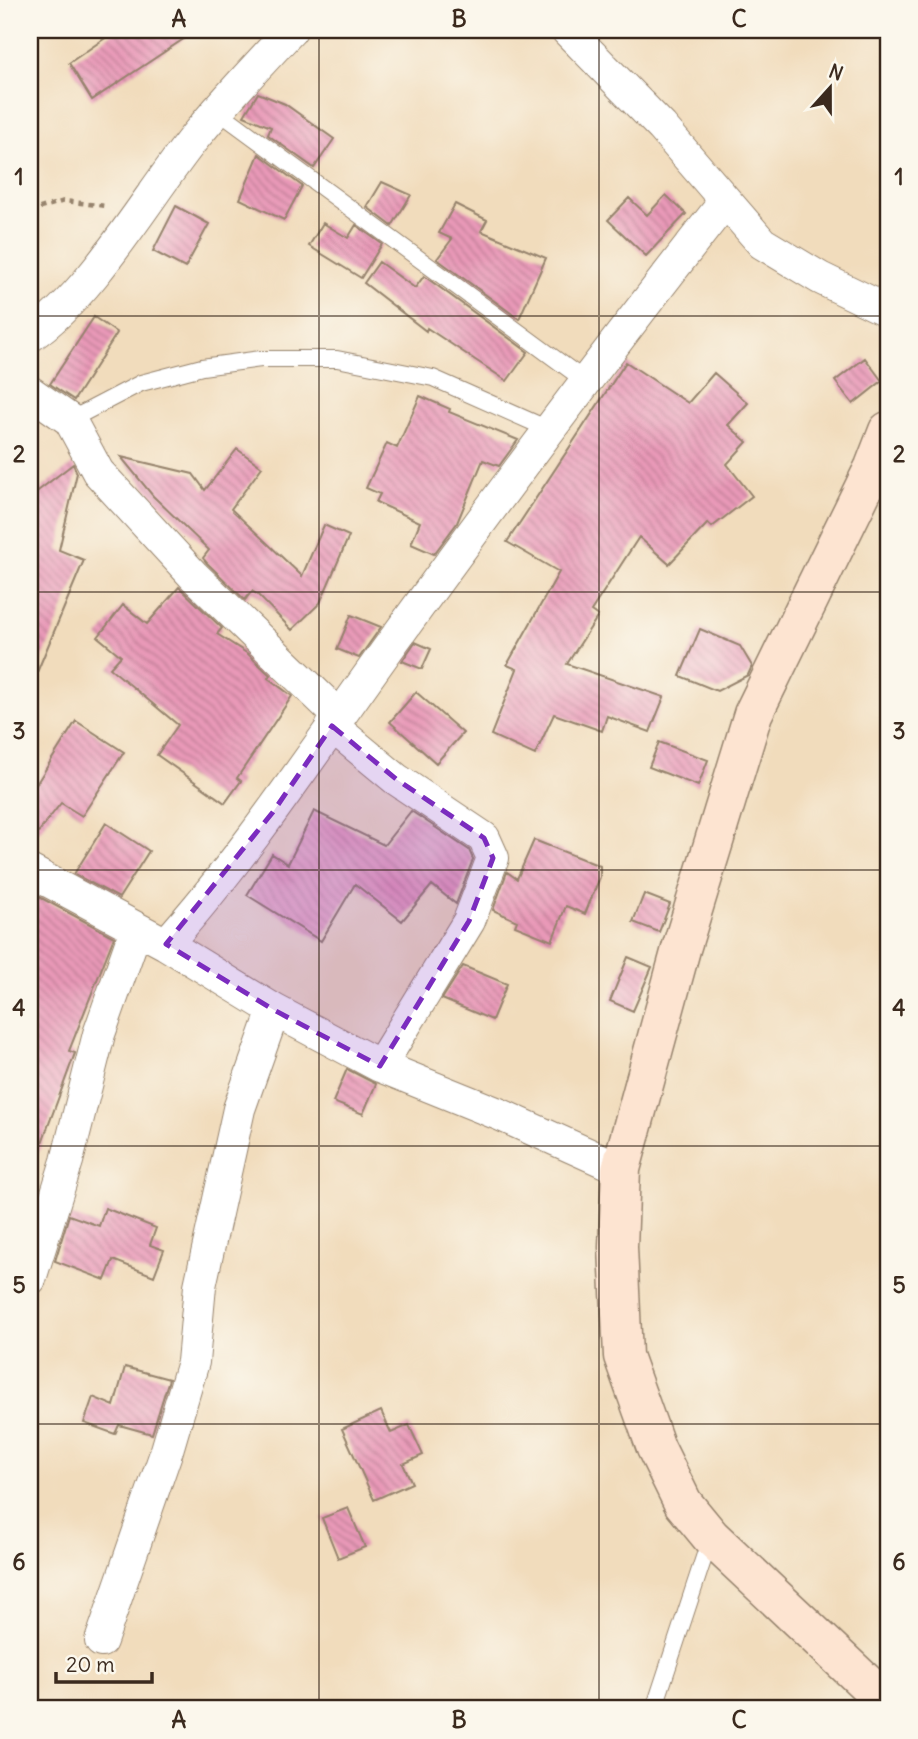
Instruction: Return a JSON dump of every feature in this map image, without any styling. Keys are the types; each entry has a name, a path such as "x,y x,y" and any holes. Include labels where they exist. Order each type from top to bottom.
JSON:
{"street":[{"path":"30,336 50,323 106,257 195,137 291,30"},
{"path":"567,30 662,127 724,203 762,243 820,278 888,311"},
{"path":"166,944 203,903 273,812 335,721 584,380 724,203"},
{"path":"30,392 70,420 97,472 335,721 396,779 484,838 492,858 469,921 380,1066"},
{"path":"888,430 874,467 753,714 681,949 621,1169 618,1247 623,1356 656,1448 683,1503 711,1537 866,1683 888,1708"},
{"path":"30,871 166,944 274,1010 380,1066 501,1115 621,1169"},
{"path":"30,1279 68,1161 100,1034 136,929"},
{"path":"101,1641 167,1450 193,1362 200,1286 239,1109 274,1010"}],"lane":[{"path":"218,111 584,380"},
{"path":"70,420 141,383 202,366 261,359 337,359 433,378 548,429"},
{"path":"654,1709 711,1537"}],"path":[{"path":"30,211 64,201 109,207 118,203"}],"highlighted area":[{"path":"332,726 396,779 484,838 493,858 469,921 380,1066 274,1010 166,944 273,812"}],"building":[{"path":"117,30 197,30 92,100 69,63"},
{"path":"258,93 285,104 334,139 314,168 268,135 271,127 244,116"},
{"path":"259,154 302,186 284,220 240,199"},
{"path":"382,182 411,195 392,226 367,207"},
{"path":"666,195 686,214 646,256 608,220 629,198 647,215"},
{"path":"455,204 487,220 481,231 546,258 519,319 437,259 452,239 439,233"},
{"path":"176,206 209,224 185,268 153,251"},
{"path":"323,223 348,238 356,225 382,244 361,278 309,246"},
{"path":"379,262 415,288 424,276 528,352 507,381 427,328 426,331 364,283"},
{"path":"94,317 117,333 74,400 50,384"},
{"path":"865,358 882,381 853,404 835,381"},
{"path":"626,362 688,403 714,373 748,403 728,425 747,442 727,464 752,496 712,527 708,523 669,564 639,537 591,611 598,616 567,664 664,697 650,732 607,716 602,731 554,714 535,755 491,735 517,669 507,665 559,572 507,542"},
{"path":"420,396 450,409 449,412 518,440 499,466 483,460 457,523 434,554 411,544 420,522 376,502 380,494 366,488 387,443 397,448"},
{"path":"237,449 262,467 231,509 302,576 324,525 349,536 320,603 292,630 258,595 252,591 245,600 207,563 203,558 209,550 153,496 121,457 193,474 205,490"},
{"path":"73,464 77,473 59,550 84,560 30,689 30,497"},
{"path":"179,587 222,628 217,634 248,654 270,675 268,678 292,696 237,778 241,781 225,803 157,755 178,725 110,668 121,656 98,637 123,605 147,624"},
{"path":"351,615 381,627 359,658 337,649"},
{"path":"700,629 740,646 752,666 748,675 717,691 680,676"},
{"path":"415,642 431,649 422,669 402,661"},
{"path":"416,692 463,733 436,763 390,722"},
{"path":"76,721 124,752 82,816 61,803 30,843 30,794"},
{"path":"659,742 708,760 698,786 649,767"},
{"path":"314,811 384,845 411,811 469,850 473,859 456,904 432,885 402,921 355,884 321,941 247,895 272,854 288,864"},
{"path":"106,823 149,851 119,898 74,874"},
{"path":"534,840 600,866 600,877 585,914 566,906 552,941 515,926 517,921 493,910 507,872 517,879"},
{"path":"30,892 114,937 69,1051 75,1053 33,1167 30,1166"},
{"path":"644,894 670,904 659,932 633,922"},
{"path":"628,957 652,967 633,1011 610,1001"},
{"path":"463,966 507,984 492,1020 442,999"},
{"path":"347,1069 376,1084 363,1114 333,1102"},
{"path":"105,1208 156,1228 150,1245 164,1250 154,1276 113,1260 105,1280 55,1261 69,1215 99,1226"},
{"path":"125,1367 169,1379 152,1434 119,1425 115,1434 84,1423 93,1397 114,1406"},
{"path":"381,1411 391,1433 409,1425 423,1455 403,1464 412,1483 374,1500 342,1429"},
{"path":"348,1508 365,1547 338,1558 322,1518"}]}
